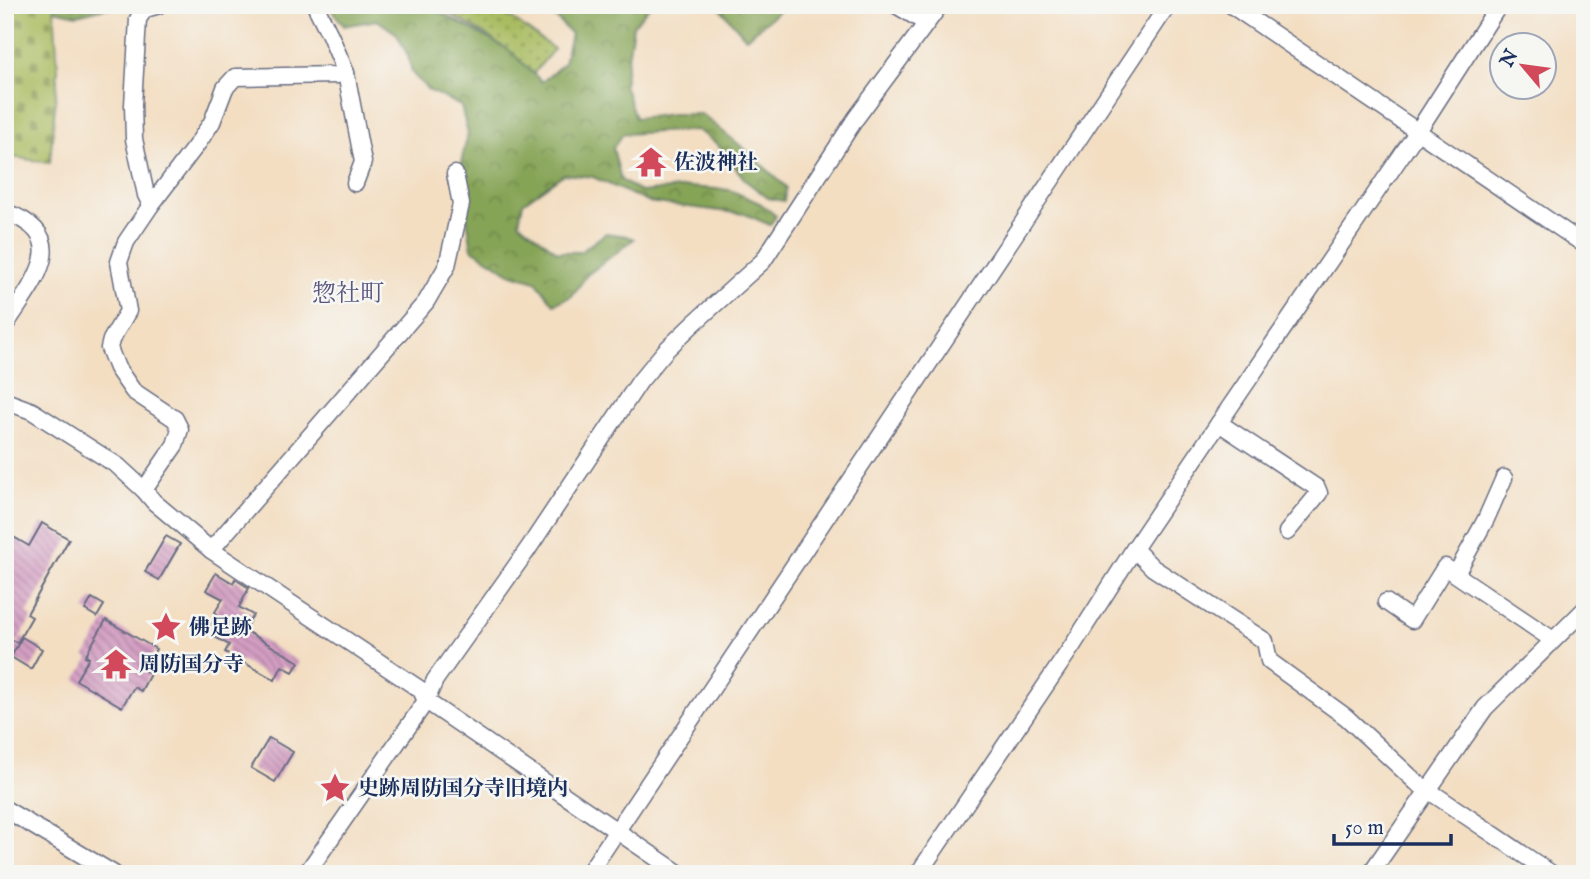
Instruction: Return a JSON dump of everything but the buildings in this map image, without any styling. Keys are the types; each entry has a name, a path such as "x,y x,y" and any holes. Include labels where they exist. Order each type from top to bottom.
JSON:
{"street":[{"path":"151,205 146,195 134,139 133,105 138,19 145,9 159,5"},
{"path":"316,5 346,73 363,162 355,183"},
{"path":"896,5 926,23"},
{"path":"306,874 426,701 435,680 528,549 640,380 666,350 763,261 856,118 940,5"},
{"path":"588,874 1168,5"},
{"path":"1231,5 1585,245"},
{"path":"918,874 1059,667 1134,549 1418,131 1492,8"},
{"path":"144,490 175,445 180,429 175,419 133,391 117,368 109,348 128,311 119,262 126,242 212,122 225,88 235,76 346,73"},
{"path":"211,550 426,302 447,266 461,204 455,174"},
{"path":"5,212 32,226 45,247 38,271 5,326"},
{"path":"5,401 32,411 118,466 154,502 211,550 421,690 426,701 680,874"},
{"path":"1219,423 1317,488 1319,493 1287,532"},
{"path":"1456,574 1486,519 1504,478"},
{"path":"1134,549 1153,568 1265,641 1269,661 1346,718 1416,782 1552,874"},
{"path":"1386,602 1412,620 1445,567 1553,640"},
{"path":"1370,874 1485,708 1585,609"},
{"path":"6,810 114,874"}],"green space":[{"path":"5,5 54,5 58,70 50,163 5,156"},
{"path":"31,5 118,5 77,15"},
{"path":"328,5 422,5 508,49 542,82 564,63 571,34 557,19 529,5 651,5 633,26 624,84 635,118 701,114 786,187 784,201 768,198 746,181 717,144 697,130 623,134 613,148 621,180 641,192 689,187 730,190 760,203 776,216 770,225 745,214 648,202 593,177 564,174 523,203 519,222 558,252 580,252 606,233 634,239 587,275 572,296 554,304 536,281 512,274 472,249 459,171 468,134 461,106 428,90 412,73 408,56 397,34 377,20 344,26"},
{"path":"435,5 504,5 507,15 554,49 529,79 491,38"},
{"path":"717,5 780,5 780,10 746,38"}],"place":[{"name":"佐波神社","path":"651,162"},
{"name":"佛足跡","path":"166,627"},
{"name":"周防国分寺","path":"116,664"},
{"name":"史跡周防国分寺旧境内","path":"335,788"}],"district":[{"name":"惣社町","path":"348,293"}]}
